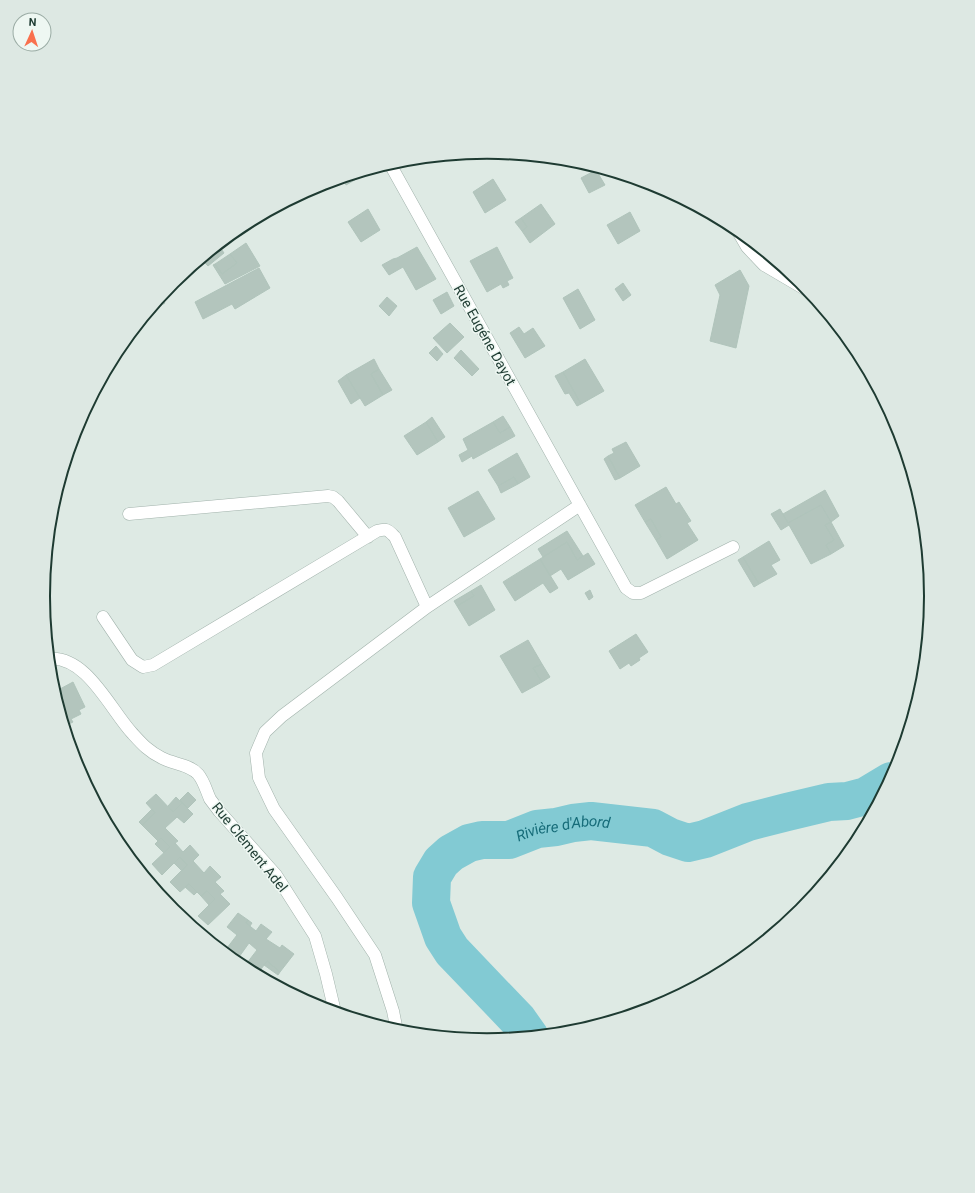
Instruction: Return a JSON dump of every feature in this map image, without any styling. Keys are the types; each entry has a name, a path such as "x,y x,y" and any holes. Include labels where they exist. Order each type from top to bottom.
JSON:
{"street":[{"name":"Rue Eugéne Dayot","path":"393,169 626,588 633,593 641,593 733,547"},
{"path":"744,242 764,266 790,281"},
{"path":"129,514 328,496 333,497 338,501 368,537"},
{"path":"396,1024 393,1011 375,955 338,898 274,809 258,778 256,753 265,732 282,716 427,606 580,506"},
{"path":"103,617 132,660 143,667 153,665 377,531 383,529 388,530 395,537 427,606"},
{"name":"Rue Clément Adel","path":"55,658 70,662 82,670 92,680 127,728 147,750 163,759 188,767 197,773 218,811 276,875 315,936 334,1006"}],"building":[{"path":"592,172 598,173 605,185 589,193 581,178"},
{"path":"356,179 346,185 345,183"},
{"path":"493,179 506,200 485,213 473,192"},
{"path":"541,204 555,224 530,243 522,231 527,227 521,218"},
{"path":"368,209 380,230 361,242 348,222"},
{"path":"630,212 640,231 618,244 607,225"},
{"path":"521,218 527,227 522,231 515,222"},
{"path":"246,243 260,266 225,284 213,265 215,264 222,274 237,263 230,254"},
{"path":"417,247 436,279 416,290 403,267 389,275 382,265"},
{"path":"497,247 513,278 507,281 509,285 503,288 501,284 487,292 470,261"},
{"path":"221,249 224,253 208,266 205,263"},
{"path":"230,254 237,263 222,274 215,264"},
{"path":"259,268 270,288 235,309 232,304 203,319 195,302"},
{"path":"740,270 749,286 736,348 710,341 720,295 715,285"},
{"path":"623,283 631,295 623,301 615,289"},
{"path":"578,289 595,320 580,329 563,298"},
{"path":"447,292 454,306 441,314 433,300"},
{"path":"387,297 397,306 389,316 379,306"},
{"path":"450,323 464,337 447,353 433,338"},
{"path":"519,327 524,334 533,328 545,346 525,358 510,333"},
{"path":"436,346 443,354 437,361 429,353"},
{"path":"461,350 479,369 472,376 454,358"},
{"path":"374,359 379,369 371,374 383,395 365,406 346,375"},
{"path":"585,359 604,391 581,404 563,372"},
{"path":"379,369 392,390 383,395 371,374"},
{"path":"563,372 581,404 577,406 569,393 565,394 555,376"},
{"path":"346,375 360,398 351,404 338,381"},
{"path":"503,416 510,427 500,433 493,422"},
{"path":"432,417 445,437 438,442 426,422"},
{"path":"426,422 438,442 417,455 404,436"},
{"path":"493,422 500,433 510,427 515,436 473,459 472,456 462,462 459,455 468,450 463,439"},
{"path":"626,442 640,466 620,478 608,456 614,453 612,449"},
{"path":"517,453 530,477 518,484 514,477 498,486 488,470"},
{"path":"608,456 620,478 615,480 604,459"},
{"path":"514,477 518,484 501,493 498,486"},
{"path":"666,487 676,504 679,502 691,521 687,523 698,540 667,559 656,540 661,537 651,519 645,522 635,505"},
{"path":"825,490 839,516 831,522 821,505 788,523 783,514"},
{"path":"478,491 495,519 464,537 448,508"},
{"path":"821,505 831,522 825,525 834,540 826,545 831,554 811,564 789,525 781,530 771,514 780,509 788,523"},
{"path":"651,519 661,537 656,540 645,522"},
{"path":"831,522 844,546 831,554 826,545 834,540 825,525"},
{"path":"567,531 583,556 577,560 567,542 543,557 538,549"},
{"path":"769,541 780,560 771,565 777,574 759,584 743,557"},
{"path":"567,542 577,560 588,553 595,564 568,580 561,569 550,576 540,559"},
{"path":"743,557 759,584 754,587 738,560"},
{"path":"540,559 558,588 550,593 543,583 515,601 503,582"},
{"path":"481,585 495,610 469,626 457,606 474,596 471,591"},
{"path":"590,590 593,597 589,600 585,593"},
{"path":"471,591 474,596 457,606 454,601"},
{"path":"636,634 648,652 631,666 629,663 620,669 609,651"},
{"path":"528,640 542,664 533,668 542,682 522,693 500,656"},
{"path":"542,664 550,677 542,682 533,668"},
{"path":"73,682 85,707 79,710 81,714 71,719 73,722 69,724 61,693 62,693 60,689"},
{"path":"188,792 196,800 188,808 180,800"},
{"path":"156,794 173,812 182,803 193,814 184,823 177,817 165,828 178,841 175,843 183,852 190,845 199,855 193,861 204,873 210,866 221,877 215,882 224,891 220,894 230,904 208,925 198,916 215,899 207,891 201,896 189,884 180,892 170,882 187,865 180,857 162,875 152,864 170,847 161,838 158,841 142,825 155,813 146,803"},
{"path":"176,797 182,803 173,812 168,806"},
{"path":"152,809 155,813 142,825 139,822"},
{"path":"161,838 170,847 164,853 155,844"},
{"path":"180,857 187,865 182,871 174,863"},
{"path":"189,884 197,892 194,895 185,887"},
{"path":"207,891 215,899 209,905 201,896"},
{"path":"238,913 248,920 246,923 256,931 261,924 272,932 266,939 280,948 282,945 294,954 280,972 267,961 261,970 248,962 257,950 249,943 239,957 227,948 237,935 227,927"},
{"path":"248,920 252,923 250,926 246,923"},
{"path":"267,961 280,972 278,975 264,965"}],"waterway":[{"name":"Rivière d'Abord","path":"526,1032 518,1020 452,951 443,937 431,903 432,877 441,862 451,853 469,843 482,840 509,840 537,829 591,821 653,828 670,837 688,843 705,839 748,822 829,802 847,801 866,796 882,787"}]}
